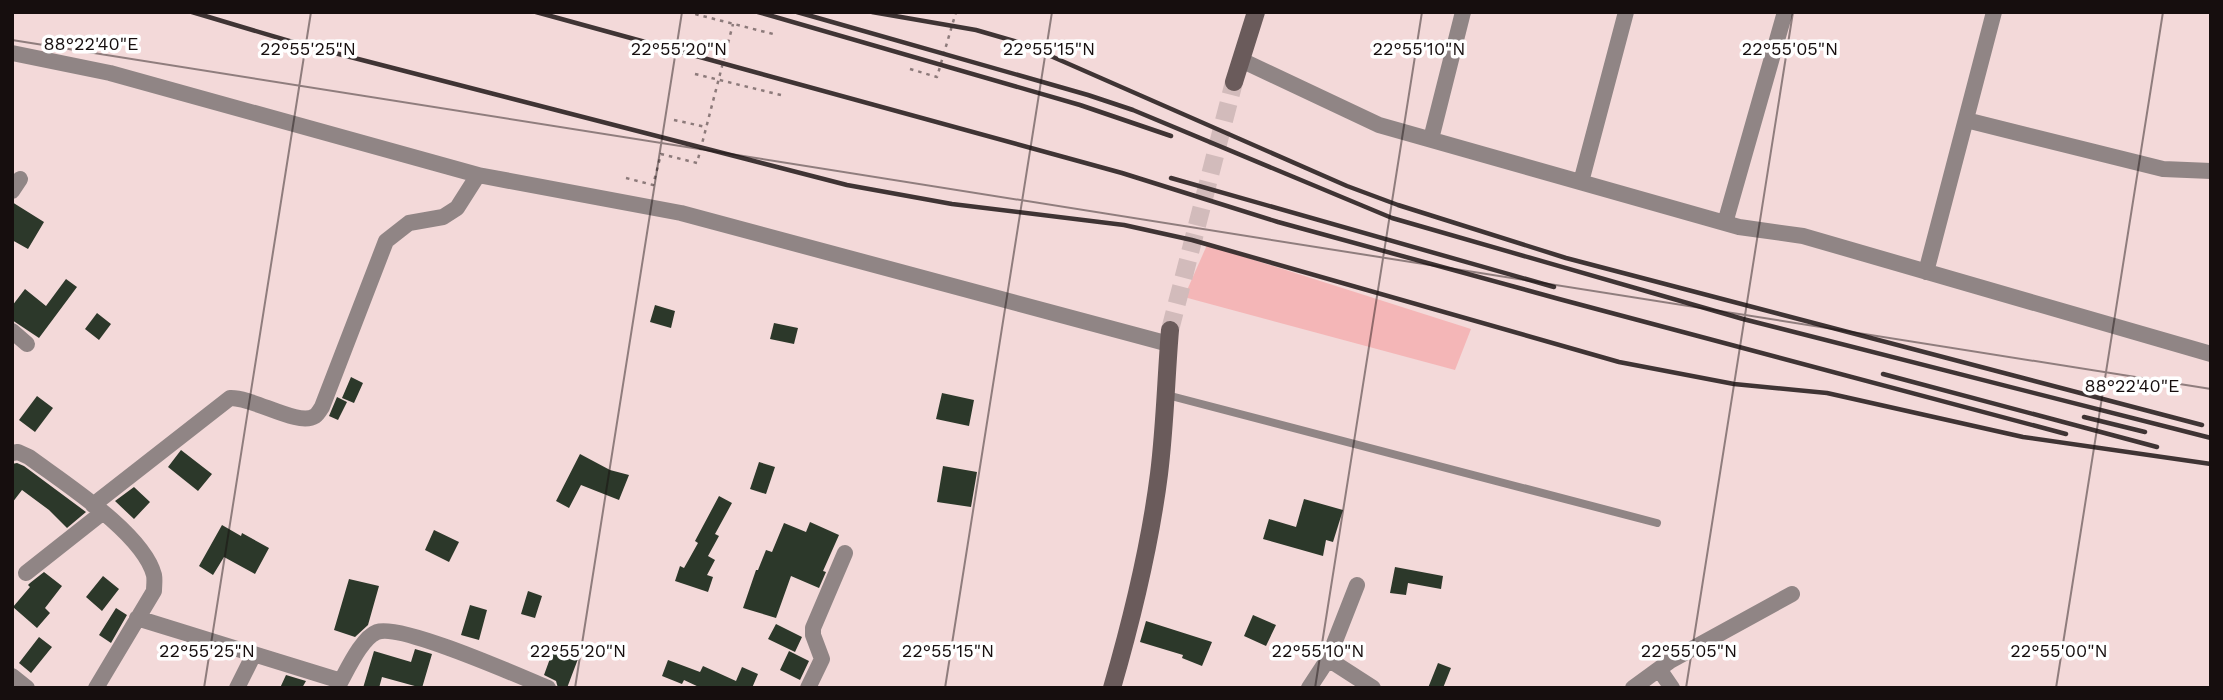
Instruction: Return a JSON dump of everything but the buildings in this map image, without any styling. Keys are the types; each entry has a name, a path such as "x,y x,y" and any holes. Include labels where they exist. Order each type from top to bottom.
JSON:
{"street":[{"path":"1234,82 1256,12"},
{"path":"1431,139 1463,12"},
{"path":"1581,182 1626,12"},
{"path":"1725,223 1786,12"},
{"path":"1926,272 1994,12"},
{"path":"12,53 110,74 478,175 681,213 1170,337 1158,477 1132,621 1112,688"},
{"path":"1241,60 1379,125 1725,223 1769,233 1804,236 2211,354"},
{"path":"1966,120 2164,169 2211,171"},
{"path":"26,573 97,509 230,398 242,398 293,417 304,419 315,416 322,407 386,241 409,223 443,216 457,208 478,175"},
{"path":"12,331 27,344"},
{"path":"14,449 29,457 118,524 149,561 155,577 153,591 96,688"},
{"path":"808,688 822,659 813,628 845,553"},
{"path":"1310,688 1328,659 1357,585"},
{"path":"1633,688 1670,661 1792,594"},
{"path":"137,618 254,654 339,685 365,640 376,632 390,629 422,638 529,684 548,688"},
{"path":"237,688 254,654"},
{"path":"1328,659 1373,688"},
{"path":"1659,669 1672,688"},
{"path":"12,676 27,688"}],"lane":[{"path":"1167,395 1657,523"}],"path":[{"path":"687,12 776,35"},
{"path":"910,69 937,77 956,12"},
{"path":"626,178 653,185 662,154 697,163 733,24"},
{"path":"695,74 785,96"},
{"path":"674,120 706,127"}],"shaded area":[{"path":"1207,245 1471,329 1455,370 1184,297"}],"tunnel":[{"path":"1170,330 1234,82"}],"railway":[{"path":"192,12 296,43 847,185 952,204 1124,225 1192,240 1619,362 1734,384 1827,393 2023,437 2211,464"},
{"path":"536,12 1122,173 1278,222 2066,434"},
{"path":"758,12 1080,105 1171,136"},
{"path":"797,12 1133,110 1392,218 1743,319 2211,438"},
{"path":"872,12 976,30 1021,43 1347,186 1398,205 1566,258 2202,425"},
{"path":"1171,178 1554,287"},
{"path":"1883,374 2157,447"},
{"path":"2084,417 2145,432"}]}
